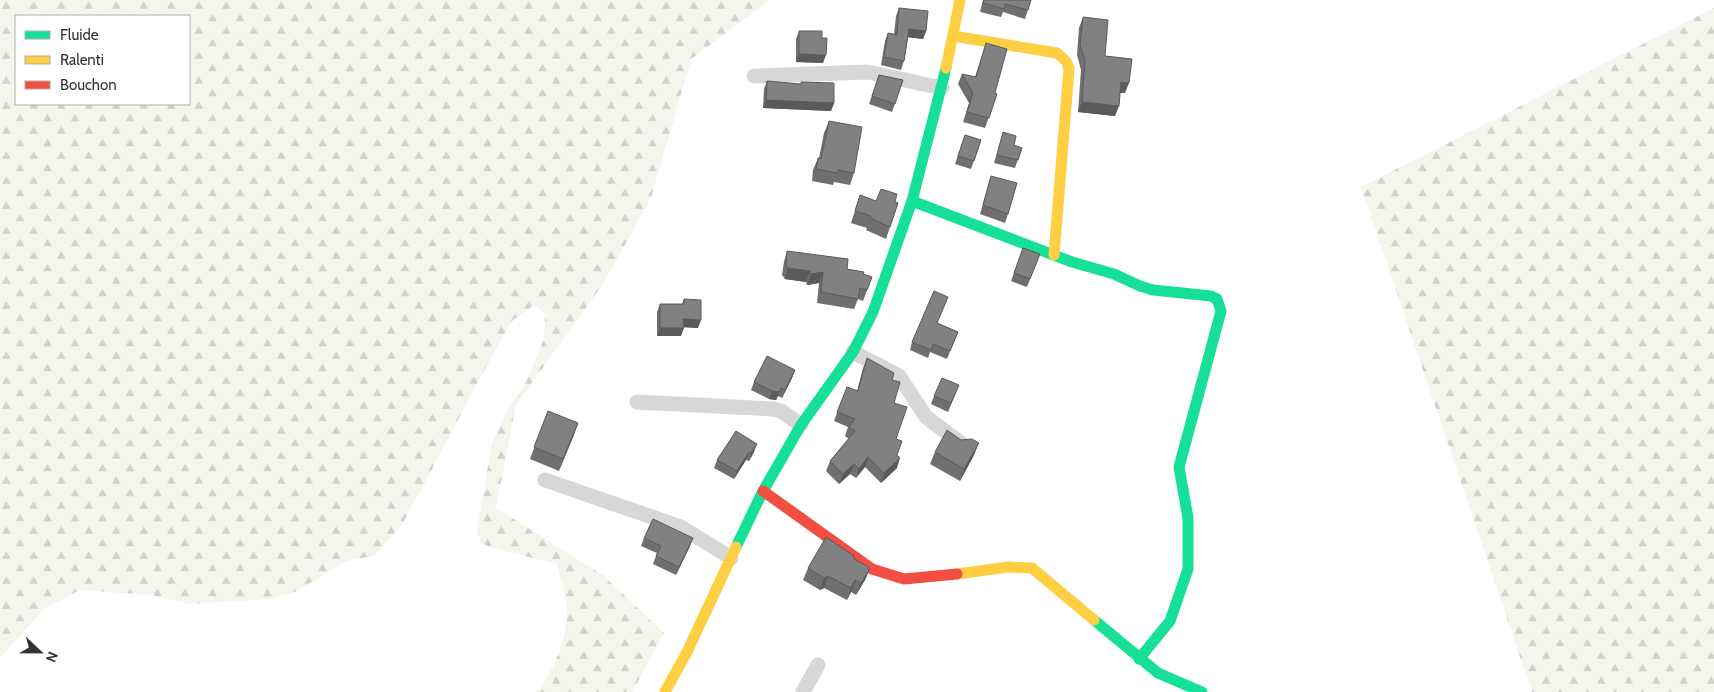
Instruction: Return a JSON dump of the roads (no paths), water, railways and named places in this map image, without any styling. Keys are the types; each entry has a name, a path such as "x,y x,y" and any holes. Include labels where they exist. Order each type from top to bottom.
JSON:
{"street":[{"path":"665,692 687,652 763,491 801,425 853,352 873,312 912,201 942,88 960,0"},
{"path":"954,36 1058,52 1066,61 1069,69 1054,255"},
{"path":"754,76 868,72 942,88"},
{"path":"912,201 1153,290 1210,296 1217,299 1220,304 1221,311 1179,467 1188,518 1188,569 1175,611 1139,659"},
{"path":"853,352 899,376 926,417 962,444"},
{"path":"638,402 774,409 781,411 801,425"},
{"path":"545,480 681,527 731,558"},
{"path":"763,491 872,569 885,575 904,579 922,579 1008,566 1032,568 1158,673 1202,692"},
{"path":"803,692 818,664"}]}
